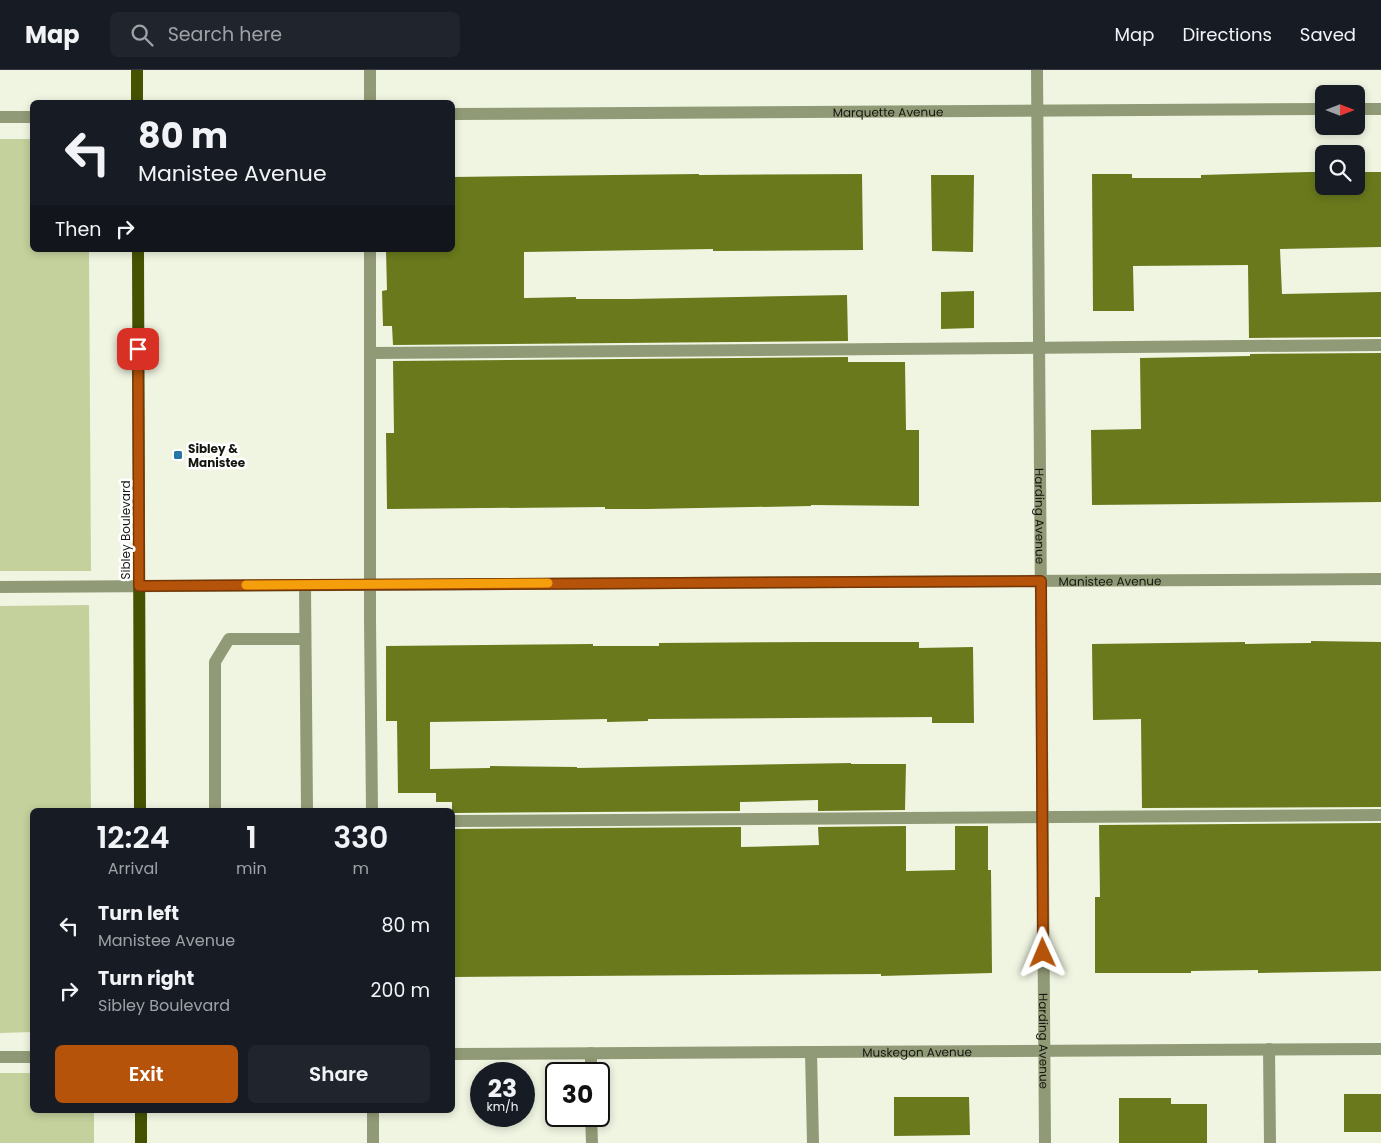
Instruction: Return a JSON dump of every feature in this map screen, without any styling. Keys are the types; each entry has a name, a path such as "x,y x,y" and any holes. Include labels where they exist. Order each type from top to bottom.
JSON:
{"main road":[{"path":"137,70 137,100"},
{"name":"Sibley Boulevard","path":"138,252 140,808"},
{"path":"141,1113 141,1143"}],"street":[{"path":"370,70 370,100"},
{"name":"Harding Avenue","path":"1037,70 1045,1143"},
{"path":"1365,109 1381,109"},
{"name":"Marquette Avenue","path":"455,114 1315,110"},
{"path":"0,117 30,117"},
{"path":"370,252 372,808"},
{"path":"371,354 1381,344"},
{"name":"Manistee Avenue","path":"0,587 1381,579"},
{"path":"305,585 307,808"},
{"path":"215,808 215,662 229,639 305,639"},
{"path":"455,821 1381,815"},
{"path":"1269,1049 1270,1143"},
{"name":"Muskegon Avenue","path":"455,1054 1381,1049"},
{"path":"812,1052 813,1143"},
{"path":"591,1053 591,1062"},
{"path":"0,1057 30,1057"},
{"path":"373,1113 373,1143"},
{"path":"592,1127 592,1143"}],"green space":[{"path":"0,139 30,139 30,252 89,252 91,571 0,571"},
{"path":"89,605 91,808 30,808 30,1032 0,1033 0,606"},
{"path":"0,1073 30,1073 30,1113 94,1113 94,1143 0,1143"}],"building":[{"path":"1315,172 1315,195 1365,195 1365,172 1381,172 1381,247 1280,249 1282,294 1381,292 1381,337 1249,338 1248,265 1133,266 1134,311 1093,311 1092,174 1132,174 1132,178 1201,178 1201,175"},
{"path":"862,174 863,250 713,251 713,249 524,252 524,298 630,299 847,295 848,341 393,345 392,326 383,326 382,291 387,290 386,252 455,252 455,177"},
{"path":"931,175 974,175 973,252 932,251"},
{"path":"974,291 974,328 941,329 941,292"},
{"path":"1381,353 1381,502 1092,505 1091,430 1141,429 1140,358 1250,356 1250,354"},
{"path":"848,357 848,362 905,362 906,430 919,430 919,506 811,505 647,509 605,509 605,507 387,509 386,433 394,433 393,361"},
{"path":"1311,641 1381,642 1381,807 1142,808 1141,719 1093,720 1092,644 1245,642 1245,644 1311,643"},
{"path":"919,642 919,648 973,647 974,723 932,723 932,717 648,719 648,721 607,722 607,719 430,722 430,769 490,768 490,766 577,768 851,763 906,764 905,810 818,811 818,800 740,802 740,811 455,813 455,808 452,808 452,802 436,802 436,793 398,793 397,721 386,721 386,646 593,644 593,646 659,646 659,643"},
{"path":"1381,823 1381,971 1258,973 1258,970 1191,971 1191,973 1095,973 1095,897 1100,897 1099,825"},
{"path":"906,826 906,871 955,870 955,826 988,826 988,870 991,870 992,973 881,976 881,974 455,977 455,829 741,827 741,847 819,845 818,827"},
{"path":"1344,1094 1381,1094 1381,1132 1344,1132"},
{"path":"894,1097 969,1097 970,1135 894,1136"},
{"path":"1119,1098 1171,1098 1171,1104 1207,1104 1207,1143 1119,1143"}],"slow traffic":[{"path":"246,585 548,583"}],"place":[{"name":"Sibley & Manistee","path":"178,455"}],"route":[{"path":"138,349 139,586 1041,581 1043,953"}]}
